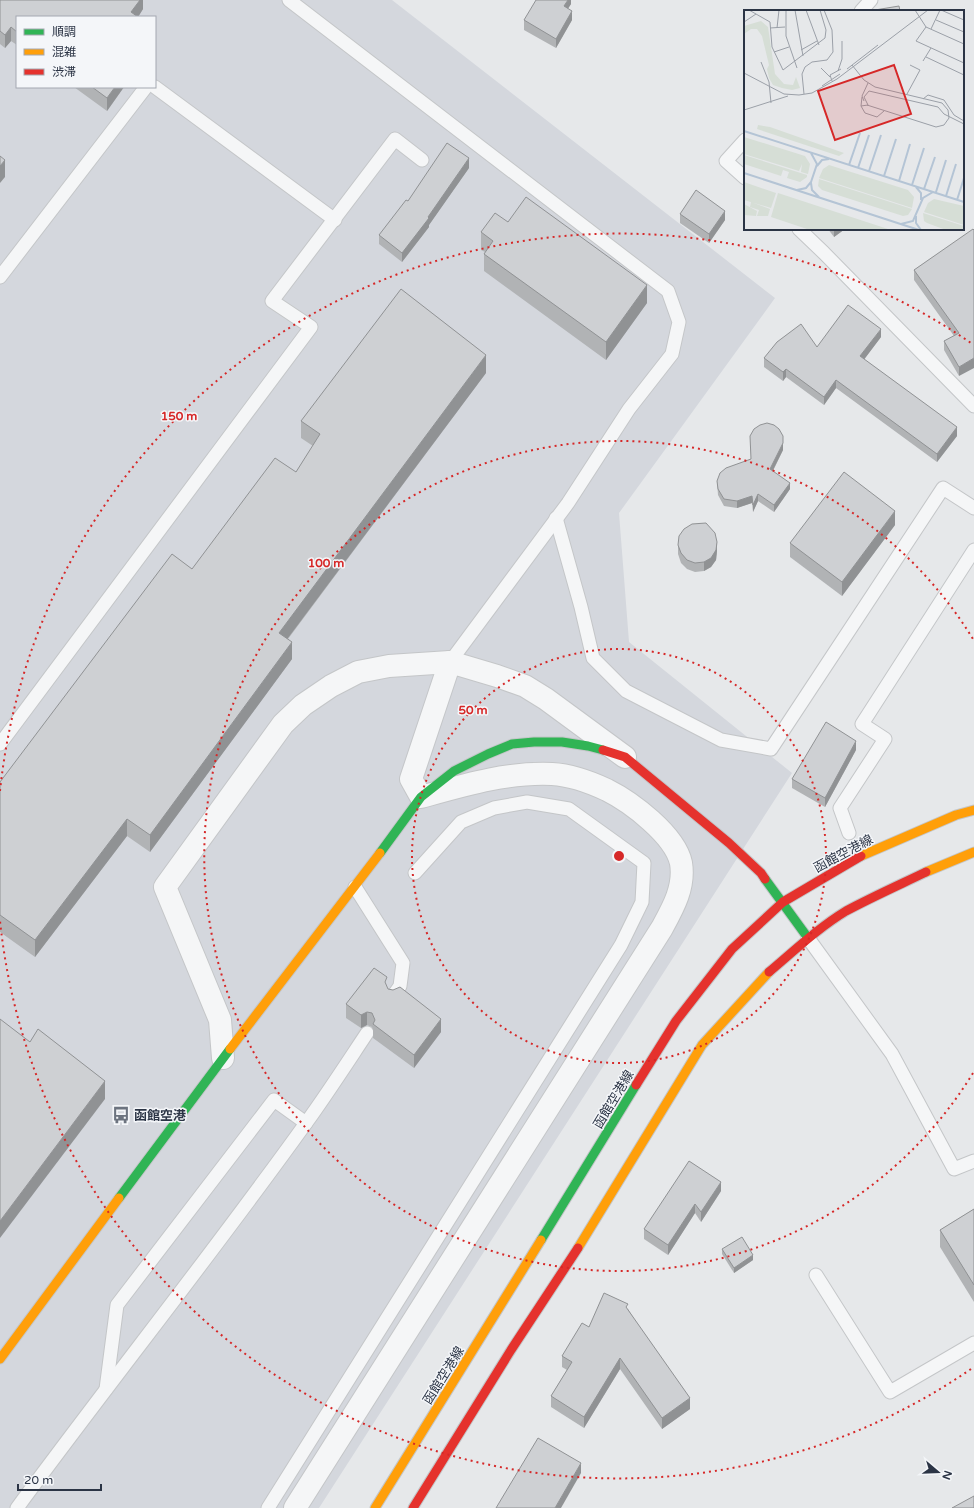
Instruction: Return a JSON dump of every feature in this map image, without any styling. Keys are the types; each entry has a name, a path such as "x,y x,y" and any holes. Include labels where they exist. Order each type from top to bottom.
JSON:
{"main road":[{"path":"0,1359 223,1058 355,887 421,796 454,771 512,744 534,742 562,742 588,746 625,757 728,843 761,873 808,938"},
{"name":"函館空港線","path":"375,1508 676,1021 732,949 783,902 857,858 956,816 974,810"},
{"path":"413,1508 511,1350 592,1225 702,1045 765,976 808,938 845,912 885,891 974,852"}],"street":[{"path":"295,1508 662,928 676,902 681,883 681,863 675,848 663,833 626,802 607,790 588,782 552,774 512,776 476,781 421,796 411,779 450,662"},
{"path":"223,1058 220,1020 165,888 283,724 303,705 331,686 358,672 389,666 450,662 525,686 546,699 625,757"}],"lane":[{"path":"289,0 668,291 679,322 672,354 629,409 568,503 450,662"},
{"path":"862,10 871,0"},
{"path":"0,277 145,88"},
{"path":"156,88 335,220"},
{"path":"0,744 310,327 272,301 395,139 422,160"},
{"path":"744,141 726,160 744,177"},
{"path":"800,230 974,406"},
{"path":"556,518 581,607 593,658 626,692 721,740 771,748 943,488 974,508"},
{"path":"849,834 840,808 885,739 862,724 974,550"},
{"path":"268,1508 621,945 642,902 644,863 569,809 527,802 494,808 461,822 415,873"},
{"path":"355,887 403,964 400,986 393,996"},
{"path":"808,938 892,1054 954,1169 974,1161"},
{"path":"17,1508 306,1123 367,1033"},
{"path":"106,1391 117,1305 274,1100 306,1123"},
{"path":"816,1275 890,1392 974,1343"}],"shaded area":[{"path":"0,0 392,0 775,298 619,513 629,642 792,773 319,1508 0,1508"}],"building":[{"path":"0,0 140,0 131,12 137,16 16,16 16,31 11,27 5,35 0,31"},
{"path":"536,0 568,0 564,6 572,11 556,39 524,20"},
{"path":"899,6 900,10 875,10"},
{"path":"93,88 114,88 107,98"},
{"path":"447,143 469,158 428,217 429,218 402,253 379,235 406,200 408,201"},
{"path":"0,156 5,160 0,166"},
{"path":"696,190 725,211 709,234 680,214"},
{"path":"526,197 647,285 606,342 484,254 493,241 481,232 495,213 508,222"},
{"path":"973,229 974,358 959,367 944,341 959,333 914,270"},
{"path":"401,289 486,355 279,633 292,642 150,835 127,819 35,940 0,915 0,782 172,554 192,569 275,458 296,472 320,434 301,421"},
{"path":"848,305 881,329 860,356 957,427 937,454 836,380 824,397 786,369 783,372 764,358 777,342 801,324 817,347"},
{"path":"767,423 774,425 779,429 783,436 783,443 770,469 790,483 774,505 758,494 753,505 752,496 737,501 724,499 718,489 717,481 720,473 726,468 751,459 750,436 754,429"},
{"path":"844,472 895,511 842,582 790,543"},
{"path":"706,523 715,533 717,542 716,550 711,558 704,562 695,563 687,560 681,553 678,545 679,536 684,529 692,524"},
{"path":"826,722 856,741 825,798 792,779"},
{"path":"374,968 387,977 385,982 388,989 393,990 400,987 441,1019 414,1055 373,1024 375,1020 372,1013 367,1012 361,1015 346,1004"},
{"path":"0,1019 30,1042 38,1029 105,1081 0,1221"},
{"path":"689,1161 721,1182 701,1212 695,1204 668,1245 644,1229"},
{"path":"974,1209 974,1285 940,1230"},
{"path":"742,1237 753,1255 734,1268 722,1249"},
{"path":"604,1293 628,1304 626,1307 690,1398 662,1418 620,1358 584,1417 551,1396 572,1362 562,1356 582,1323 589,1327"},
{"path":"538,1438 581,1463 555,1508 496,1508"},
{"path":"974,1496 974,1508 952,1508"}],"traffic: fast":[{"path":"380,853 421,797 454,771 488,754 512,744 534,742 562,742 603,750"},
{"path":"765,879 808,938"},
{"path":"119,1198 230,1049"},
{"path":"541,1240 636,1085"}],"traffic: slow":[{"path":"861,856 956,815 974,810"},
{"path":"926,872 974,852"},
{"path":"230,1049 380,853"},
{"path":"578,1248 702,1045 769,972"},
{"path":"0,1359 119,1198"},
{"path":"375,1508 541,1240"}],"traffic: jam":[{"path":"603,750 625,757 729,843 761,873 765,879"},
{"path":"636,1085 676,1021 732,949 783,902 861,856"},
{"path":"769,972 816,932 846,911 926,872"},
{"path":"413,1508 511,1350 578,1248"}],"place":[{"name":"函館空港","path":"121,1115"}]}
